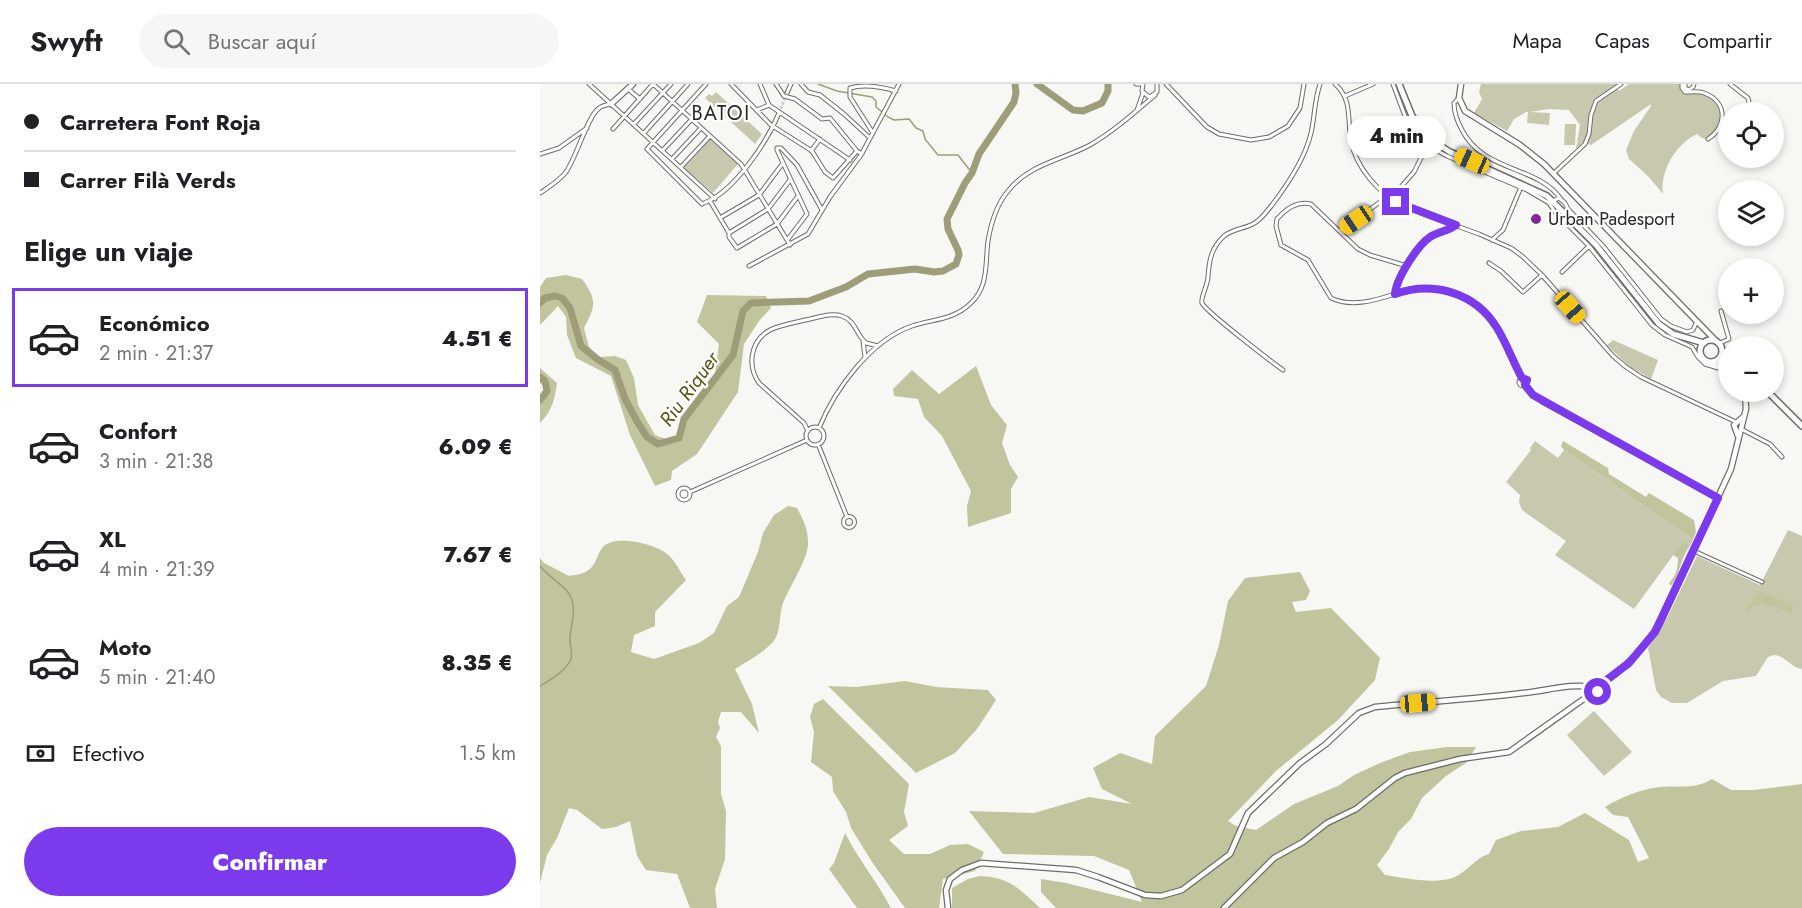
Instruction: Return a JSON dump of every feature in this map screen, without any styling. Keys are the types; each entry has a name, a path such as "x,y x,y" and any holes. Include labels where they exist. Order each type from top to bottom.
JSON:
{"main road":[{"path":"1399,84 1414,120 1430,140 1450,152 1547,196 1599,249 1652,317 1665,329 1692,340 1711,342 1718,347"},
{"path":"1711,342 1718,357"},
{"path":"1711,342 1703,358 1709,362 1718,359"},
{"path":"1778,402 1802,426"}],"street":[{"path":"589,84 715,199"},
{"path":"540,193 564,174 576,156 596,110 611,104 633,84"},
{"path":"612,129 653,84 744,169 790,245"},
{"path":"634,124 671,84"},
{"path":"644,133 688,84"},
{"path":"706,84 647,148 647,151 703,204 715,199 755,156 774,126 779,113"},
{"path":"730,84 774,126 811,151 825,172 834,179 857,151"},
{"path":"759,84 769,105 850,160"},
{"path":"776,84 782,94 795,99 823,119 829,117 862,154"},
{"path":"787,93 791,84"},
{"path":"801,84 811,94 820,95 870,138"},
{"path":"749,266 808,234 822,210 862,154 899,84"},
{"path":"1136,111 1142,92 1143,84 1135,84 1139,91 1142,92 1147,96 1156,94"},
{"path":"1156,94 1157,84"},
{"path":"1166,84 1197,119 1212,131 1255,140 1277,134 1293,121 1300,108 1304,84"},
{"path":"1283,370 1204,307 1202,300 1209,279 1209,262 1213,250 1228,233 1260,219 1273,204 1301,160 1311,132 1314,102 1320,84"},
{"path":"1335,84 1345,96 1349,107 1350,138 1354,153 1373,183 1389,197 1402,206 1456,225 1522,255 1542,274 1613,356 1626,367 1641,377 1729,419 1770,444 1782,457"},
{"path":"1345,96 1373,84"},
{"path":"1394,84 1408,124 1427,146 1555,202"},
{"path":"1461,84 1459,98 1465,111 1520,145 1554,173 1696,321 1711,342 1729,339 1725,324"},
{"path":"1554,173 1585,144 1596,102 1621,84"},
{"path":"1684,84 1689,90 1694,87 1694,84"},
{"path":"1684,84 1682,89 1685,92 1704,93 1721,107 1723,113 1719,129 1708,139"},
{"path":"1730,84 1748,98 1749,102"},
{"path":"873,133 850,97 849,90 852,86 863,85 895,93"},
{"path":"819,428 842,386 879,346 905,329 951,317 972,302 981,291 986,278 988,242 994,217 1010,189 1028,172 1091,144 1136,111 1163,87 1172,92"},
{"path":"628,89 640,99"},
{"path":"1459,98 1454,103 1454,112 1462,131 1475,149 1547,185 1555,202"},
{"path":"756,110 769,105"},
{"path":"663,150 692,119"},
{"path":"540,154 559,148 588,127"},
{"path":"672,159 701,128"},
{"path":"681,167 710,136"},
{"path":"811,151 820,139"},
{"path":"1339,231 1389,197 1410,177 1427,146"},
{"path":"788,240 807,214 777,150 779,147 797,165 822,210"},
{"path":"720,218 759,195 783,163"},
{"path":"729,233 768,209 791,179"},
{"path":"1492,240 1503,230 1521,187"},
{"path":"710,201 735,248 739,248 777,224 798,196"},
{"path":"1407,266 1366,253 1349,243 1313,205 1308,203 1293,205 1276,221 1281,245 1308,260 1331,298 1347,302 1365,302 1431,288 1449,291 1472,302 1495,325 1522,378 1520,383 1542,402 1718,498"},
{"path":"1565,214 1645,317 1657,329 1692,347 1705,364 1718,369"},
{"path":"1565,214 1604,247 1663,321 1665,329 1657,329"},
{"path":"1395,294 1407,266 1426,240 1456,225"},
{"path":"1562,272 1589,246"},
{"path":"1489,263 1523,292 1542,274"},
{"path":"807,440 808,431 804,423 757,379 752,362 757,342 764,334 774,329 840,315 851,321 863,341 866,351 865,359"},
{"path":"1663,321 1687,332 1694,329 1696,321"},
{"path":"863,341 871,346 879,346"},
{"path":"1709,362 1718,366"},
{"path":"948,908 946,890 950,879 969,866 987,862 1021,867 1076,870 1145,895 1161,896 1175,892 1187,887 1226,858 1233,850 1243,823 1252,808 1363,711 1375,707 1559,688 1600,690 1600,685 1629,663 1652,637 1733,464 1739,441 1738,426 1745,415 1745,402"},
{"path":"807,440 810,444 818,444 823,441 824,436 823,431 819,428 813,427 808,431"},
{"path":"690,492 807,440"},
{"path":"818,444 847,517"},
{"path":"682,488 690,492 689,498 685,500 681,499 678,494 682,488"},
{"path":"1694,551 1761,582"},
{"path":"1224,908 1274,858 1303,842 1323,826 1356,809 1390,781 1405,773 1460,759 1509,752 1594,689"}],"green space":[{"path":"1481,84 1616,84 1619,91 1629,84 1683,84 1686,90 1706,94 1717,104 1718,125 1710,138 1704,139 1697,134 1689,138 1676,151 1664,176 1663,194 1629,159 1626,150 1634,131 1651,104 1591,145 1583,142 1576,149 1580,125 1569,110 1549,109 1530,112 1550,113 1549,125 1527,123 1528,112 1526,112 1514,119 1507,131 1474,113 1482,99 1479,92"},
{"path":"716,92 762,134 755,144 705,98"},
{"path":"1565,124 1576,124 1575,145 1564,145"},
{"path":"710,139 738,164 713,193 684,168"},
{"path":"566,275 582,279 592,298 593,308 584,328 589,347 600,357 615,356 626,360 634,378 638,405 655,435 674,442 684,414 715,374 719,344 697,322 707,295 766,296 771,308 759,321 744,344 738,392 697,454 672,471 671,480 655,486 630,435 611,376 576,358 567,335 566,317 558,306 540,325 540,287 546,278"},
{"path":"1613,340 1658,360 1651,379 1630,367 1607,345"},
{"path":"976,366 991,405 1007,425 1002,443 1010,465 1018,477 1011,489 1011,513 968,527 967,506 971,491 942,436 924,417 918,399 894,396 893,389 912,370 939,394"},
{"path":"540,368 557,383 552,404 540,423 540,400 544,397 544,385 540,383"},
{"path":"1535,441 1558,458 1564,450 1693,540 1688,550 1689,546 1682,543 1634,609 1555,555 1566,541 1522,510 1519,502 1520,495 1506,482 1531,450"},
{"path":"1563,441 1608,468 1609,474 1646,497 1649,493 1694,520 1696,532 1693,540 1564,450 1561,446"},
{"path":"788,506 797,508 805,524 808,542 805,557 782,606 776,638 765,650 735,669 752,704 759,733 741,712 721,712 718,722 720,728 716,737 721,746 721,794 726,811 725,859 715,889 717,908 690,908 677,874 646,870 637,856 630,821 616,827 602,829 577,810 569,808 557,838 547,855 540,883 540,558 544,563 569,576 590,569 602,548 611,542 627,541 646,544 662,550 670,557 686,580 655,612 655,626 634,635 631,652 654,659 699,643 714,633 727,606 739,597 758,552 763,533 774,515"},
{"path":"1788,530 1802,536 1802,669 1774,655 1768,657 1756,676 1723,681 1687,703 1672,703 1661,697 1656,690 1648,648 1667,618 1697,556 1760,585"},
{"path":"1685,542 1689,546 1671,586 1669,583 1675,575 1678,562 1678,558 1673,555"},
{"path":"1300,572 1310,591 1306,600 1292,602 1296,612 1331,608 1380,658 1375,680 1338,720 1276,771 1228,821 1236,826 1256,830 1294,804 1338,786 1354,775 1380,763 1410,752 1447,747 1476,747 1466,763 1446,776 1422,798 1411,819 1398,832 1377,865 1385,875 1439,880 1455,877 1489,854 1496,840 1521,831 1558,827 1585,813 1629,840 1638,862 1649,858 1628,817 1613,815 1605,807 1646,790 1699,785 1712,779 1731,790 1754,790 1802,784 1802,908 1056,908 1041,892 1041,879 1142,902 1129,870 1094,856 1003,854 969,811 1034,813 1089,797 1132,804 1102,789 1093,768 1120,753 1152,764 1155,736 1206,686 1219,645 1228,601 1245,578"},
{"path":"1758,591 1794,605 1792,613 1762,603 1757,606 1753,605 1748,614 1746,610"},
{"path":"905,681 936,687 988,690 996,700 977,729 955,753 916,773 828,686 856,687"},
{"path":"823,699 909,784 904,812 908,826 889,840 904,854 930,854 950,845 968,844 984,852 975,871 943,879 939,908 905,908 851,828 846,812 833,791 832,777 811,762 814,732 810,717 814,704"},
{"path":"1594,711 1632,752 1604,776 1567,735"},
{"path":"845,833 891,908 857,908 829,869 834,863"},
{"path":"980,876 999,879 1013,885 1040,908 952,908 952,888 968,879"}],"waterway":[{"path":"818,84 837,91 872,97 876,101 876,107 888,117 894,120 909,119 916,128 923,131 925,139 938,155 958,155 972,173"},
{"name":"Riu Riquer","path":"540,303 545,298 555,296 562,298 570,308 581,346 615,370 625,399 647,437 658,444 679,438 684,419 733,355 743,311 751,303 809,301 846,287 868,274 915,269 943,271 956,264 959,255 948,229 947,219 972,173 979,154 1014,102 1015,84"},
{"name":"Riu Riquer","path":"1037,84 1073,110 1083,111 1102,103 1108,91 1108,84"},
{"name":"Riu Riquer","path":"540,377 545,381 547,391 540,400"},
{"path":"540,566 567,591 572,601 573,613 570,639 571,659 562,671 540,686"}],"tunnel":[{"path":"779,113 786,95"}],"place":[{"name":"Urban Padesport","path":"1536,219"}],"district":[{"name":"BATOI","path":"721,113"}],"route":[{"path":"1396,202 1456,225 1431,236 1421,245 1407,266 1395,294 1431,288 1449,291 1472,302 1498,329 1522,378 1527,380 1525,385 1538,399 1718,498 1655,632 1629,663 1600,685 1601,689 1598,692"}]}
